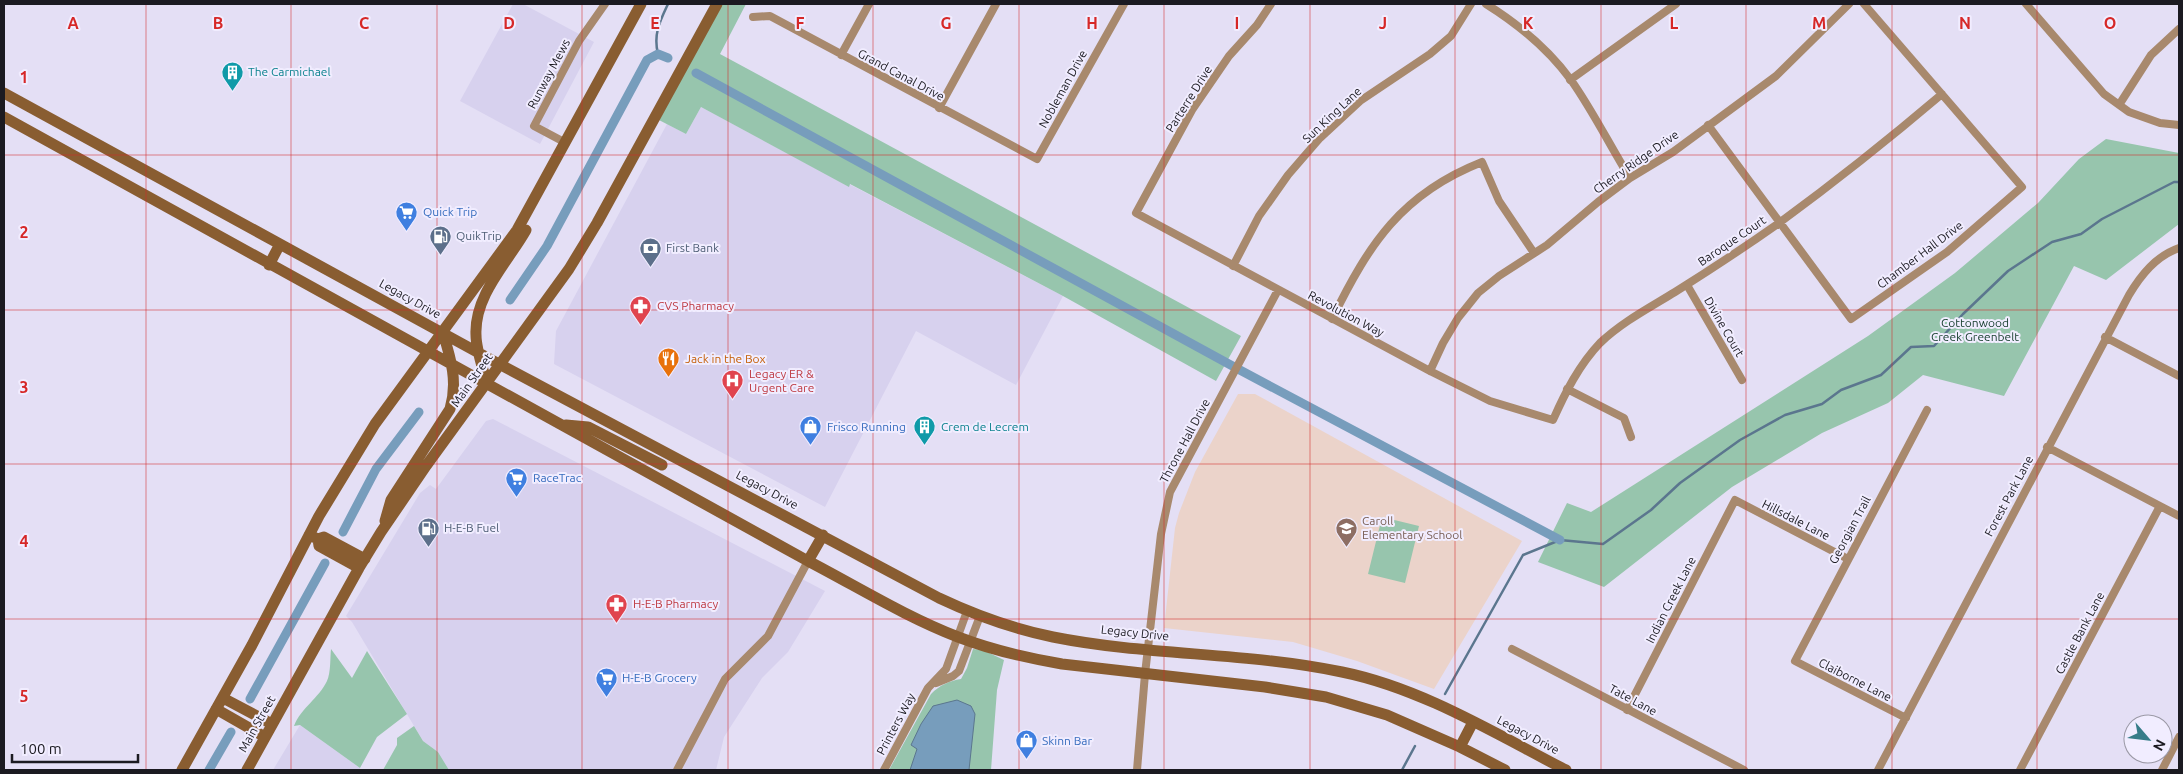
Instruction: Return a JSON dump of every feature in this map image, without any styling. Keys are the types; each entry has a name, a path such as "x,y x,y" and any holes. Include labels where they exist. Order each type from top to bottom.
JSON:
{"main road":[{"path":"182,770 314,537 319,516 375,424 498,260 542,187 641,4"},
{"name":"Main Street","path":"247,770 381,532 426,466 569,269 597,223 717,4"},
{"name":"Legacy Drive","path":"4,93 480,354 967,611 1052,636 1148,649 1287,662 1344,672 1380,682 1421,698 1474,722 1566,770"},
{"path":"4,117 428,353 808,561 920,620 958,637 1030,659 1265,687 1326,697 1388,714 1505,770"},
{"path":"105,174 115,154"},
{"path":"487,384 476,336 480,309 491,284 536,212 542,187"},
{"path":"269,265 280,244"},
{"path":"381,532 390,500 450,409 453,397 453,366 443,333"},
{"path":"557,424 588,427 662,465"},
{"path":"655,477 669,454"},
{"path":"808,561 823,535"},
{"path":"314,537 319,546 362,563"},
{"path":"223,698 272,724"},
{"path":"216,709 266,737"},
{"path":"1460,747 1474,722"}],"street":[{"name":"Runway Mews","path":"566,143 534,126 579,41 605,4"},
{"path":"841,55 869,4"},
{"path":"940,108 996,4"},
{"name":"Nobleman Drive","path":"1037,160 1124,4"},
{"name":"Parterre Drive","path":"1136,213 1192,110 1230,56 1271,4"},
{"name":"Sun King Lane","path":"1233,266 1259,216 1288,175 1320,138 1360,101 1436,50 1451,36 1471,4"},
{"path":"1486,4 1509,18 1539,46 1570,80 1630,178"},
{"path":"1661,4 1666,11"},
{"path":"1570,80 1676,4"},
{"name":"Cherry Ridge Drive","path":"1430,371 1443,343 1458,318 1478,293 1499,276 1547,245 1630,178 1672,152 1776,76 1849,4"},
{"name":"Chamber Hall Drive","path":"1708,125 1778,223 1851,320 1947,252 2022,187 1864,4"},
{"path":"2026,4 2104,94 2129,112 2160,123 2179,125"},
{"name":"Grand Canal Drive","path":"753,17 770,16 1037,160"},
{"path":"2119,105 2151,55 2179,29"},
{"name":"Baroque Court","path":"1553,420 1567,389 1590,356 1606,338 1626,321 1687,285 1778,223 1891,138 1942,94"},
{"path":"1332,320 1355,273 1377,240 1403,210 1434,185 1482,162 1499,201 1534,254"},
{"name":"Revolution Way","path":"1136,213 1430,371 1490,400 1553,420"},
{"name":"Forest Park Lane","path":"1878,770 2105,337 2143,272 2169,252 2179,248"},
{"name":"Divine Court","path":"1687,285 1742,380"},
{"name":"Throne Hall Drive","path":"1137,770 1144,674 1161,534 1170,492 1278,290"},
{"path":"2105,337 2179,376"},
{"path":"1567,389 1624,418 1631,437"},
{"name":"Georgian Trail","path":"1795,661 1927,410"},
{"path":"2047,448 2179,516"},
{"name":"Hillsdale Lane","path":"1735,500 1848,559"},
{"name":"Indian Creek Lane","path":"1627,710 1735,500"},
{"name":"Castle Bank Lane","path":"2020,770 2160,506"},
{"path":"677,770 726,679 768,636 808,561"},
{"name":"Printers Way","path":"884,770 928,688 946,669 967,611"},
{"name":"Printers Way","path":"928,688 957,673 980,616"},
{"name":"Tate Lane","path":"1512,650 1744,770"},
{"name":"Claiborne Lane","path":"1795,661 1906,718"},
{"path":"2162,770 2179,737"},
{"path":"1722,770 1727,762"}],"shaded area":[{"path":"513,4 523,4 594,42 540,144 460,101"},
{"path":"701,107 848,186 849,184 1063,296 1016,385 916,331 825,507 554,364 556,331 667,124 686,134"},
{"name":"Caroll Elementary School","path":"1238,394 1255,394 1522,541 1434,689 1357,661 1293,642 1164,628 1175,528 1179,513 1195,472"},
{"path":"493,419 825,591 788,652 762,678 724,737 716,770 449,770 438,752 423,741 352,622 346,616 420,493 430,485 436,489 486,421"},
{"path":"300,725 360,768 360,770 273,770"}],"green space":[{"path":"720,4 746,4 720,54 1241,336 1216,381 1063,296 850,184 849,187 701,107 686,134 657,119"},
{"name":"Cottonwood Creek Greenbelt","path":"2106,139 2179,153 2179,224 2106,280 2074,266 2004,396 1923,375 1888,403 1822,433 1732,487 1604,587 1538,562 1567,503 1591,512 1868,336 1955,273 2038,203 2079,159"},
{"path":"1382,517 1419,526 1405,583 1368,574"},
{"path":"331,649 352,678 367,651 407,714 377,737 360,768 300,725 294,726 327,681"},
{"path":"973,649 983,650 1004,660 997,690 991,770 889,770 931,694 945,684 961,679"},
{"path":"414,726 423,741 438,752 449,770 383,770 397,745 397,738"}],"water":[{"path":"957,700 971,706 975,714 969,770 910,770 917,749 911,745 921,724 933,706"}],"waterway":[{"path":"658,54 657,34 668,4"},
{"path":"510,300 547,246 647,60 658,54 668,58"},
{"path":"696,73 1238,369 1560,540"},
{"path":"1445,694 1523,555 1560,540 1603,544 1651,510 1680,483 1740,440 1785,415 1822,404 1841,390 1881,375 1911,347 1934,346 1963,314 2008,271 2052,242 2081,234 2102,219 2174,182 2179,182"},
{"path":"343,532 376,469 419,412"},
{"path":"250,699 325,563"},
{"path":"209,770 231,732"},
{"path":"1402,770 1415,746"}],"place":[{"name":"The Carmichael","path":"232,91"},
{"name":"Quick Trip","path":"407,231"},
{"name":"QuikTrip","path":"440,255"},
{"name":"First Bank","path":"650,267"},
{"name":"CVS Pharmacy","path":"641,325"},
{"name":"Jack in the Box","path":"669,378"},
{"name":"Legacy ER & Urgent Care","path":"733,400"},
{"name":"Frisco Running","path":"811,446"},
{"name":"Crem de Lecrem","path":"925,446"},
{"name":"RaceTrac","path":"517,497"},
{"name":"H-E-B Fuel","path":"428,547"},
{"name":"Caroll Elementary School","path":"1346,547"},
{"name":"H-E-B Pharmacy","path":"617,623"},
{"name":"H-E-B Grocery","path":"606,697"},
{"name":"Skinn Bar","path":"1026,760"}]}
